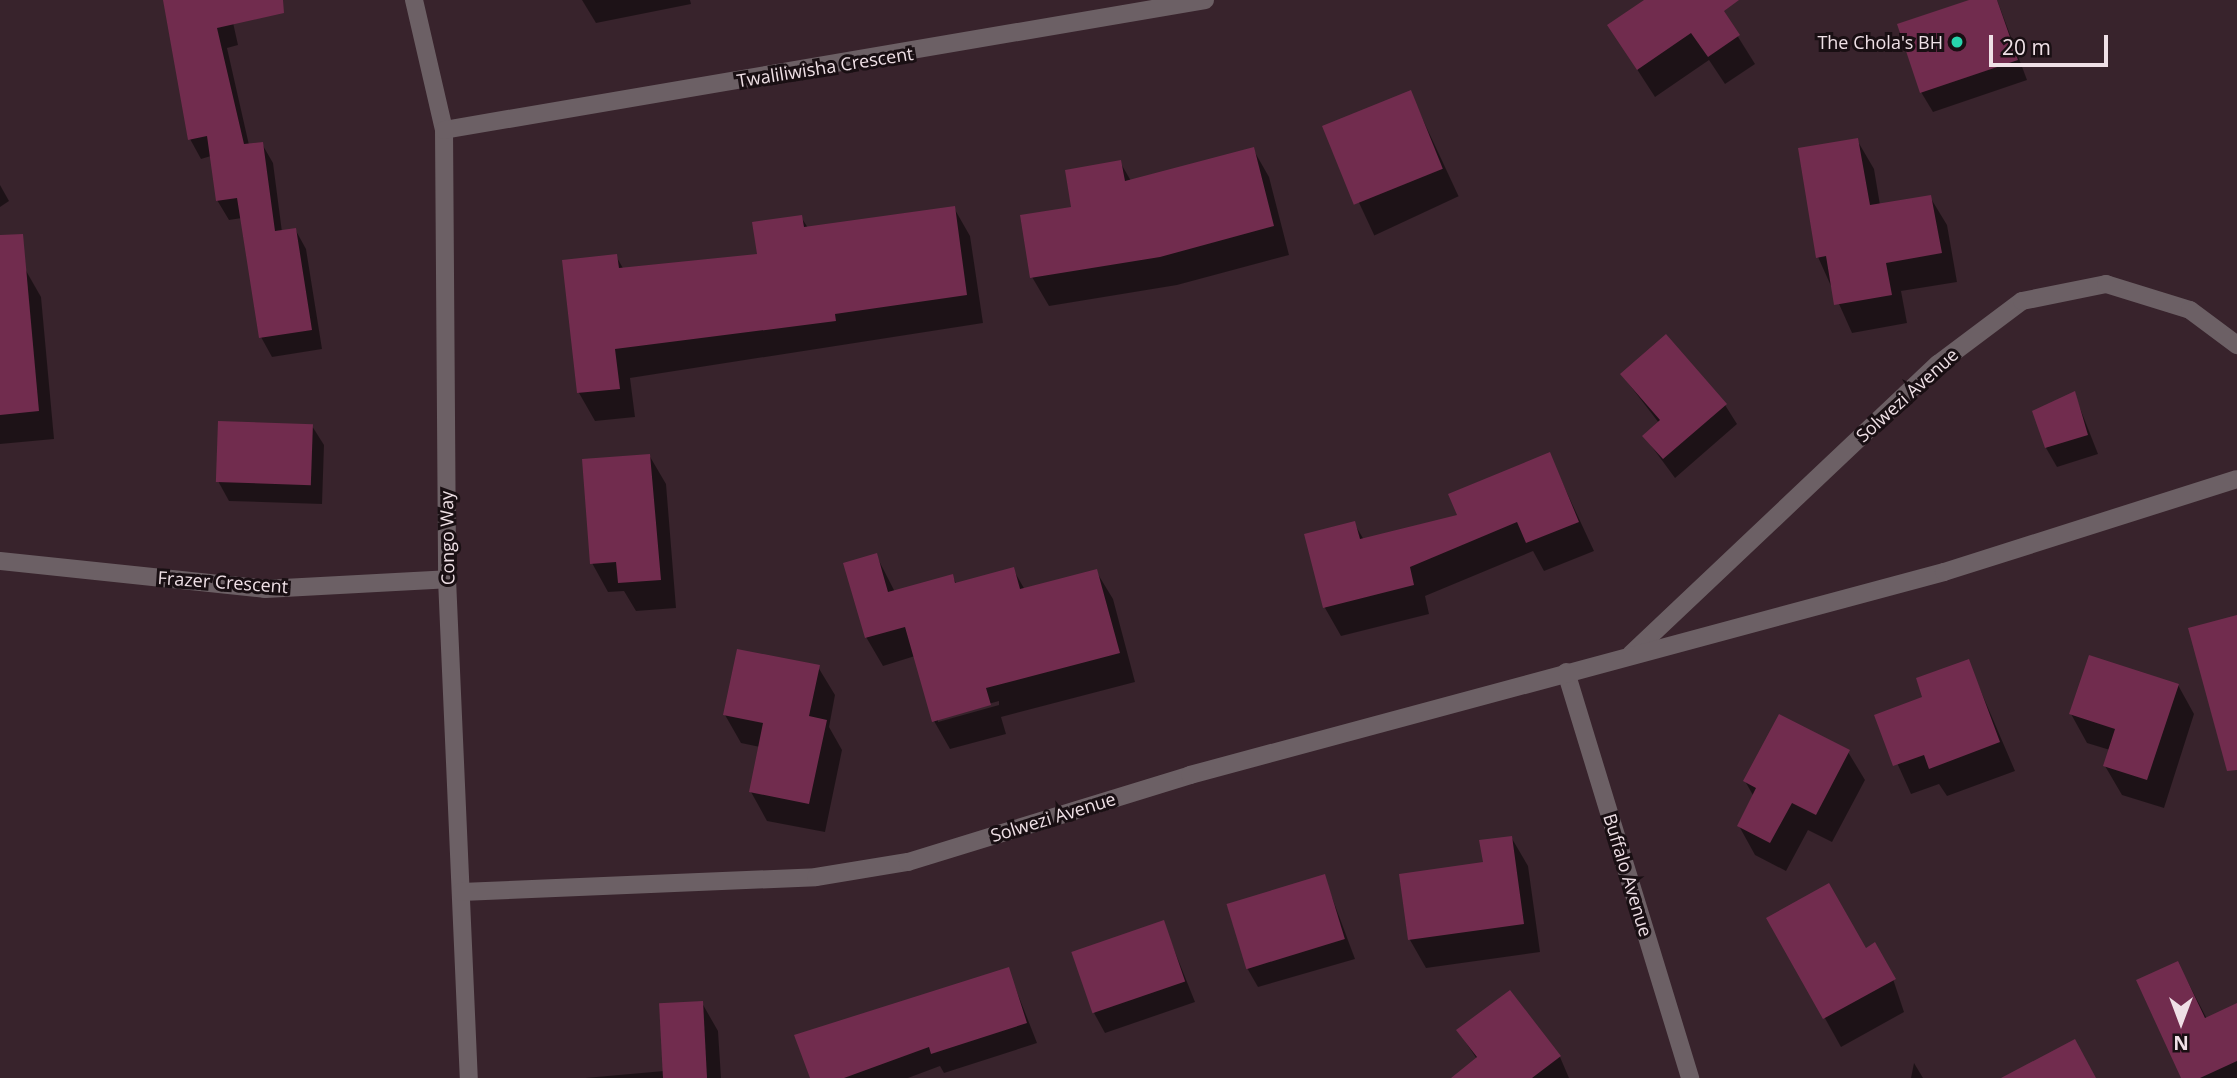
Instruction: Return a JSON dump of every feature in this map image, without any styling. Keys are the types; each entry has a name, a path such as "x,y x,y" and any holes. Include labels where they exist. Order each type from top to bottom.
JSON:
{"street":[{"name":"Congo Way","path":"414,0 444,130 447,579 469,1078"},
{"name":"Twaliliwisha Crescent","path":"444,130 1205,0"},
{"name":"Solwezi Avenue","path":"1630,655 1938,365 2022,301 2106,284 2190,310 2237,345"},
{"name":"Solwezi Avenue","path":"461,892 859,873 1630,655 1944,572 2237,479"},
{"name":"Frazer Crescent","path":"0,561 265,589 447,579"},
{"name":"Buffalo Avenue","path":"1566,673 1690,1078"}],"building":[{"path":"163,0 283,0 284,13 217,28 244,144 263,142 275,231 296,228 312,330 259,338 237,198 216,201 207,136 188,140"},
{"path":"1644,0 1739,0 1724,11 1740,35 1708,57 1691,33 1637,70 1607,25"},
{"name":"The Chola's BH","path":"1969,0 1997,0 2018,60 1920,93 1897,24"},
{"path":"1411,90 1443,169 1354,205 1322,126"},
{"path":"1858,138 1870,205 1931,195 1942,253 1886,263 1892,295 1834,305 1826,256 1816,258 1798,148"},
{"path":"1254,147 1274,226 1160,257 1030,278 1020,215 1071,207 1065,170 1121,160 1125,181"},
{"path":"955,206 967,295 835,314 836,321 615,349 620,389 577,393 562,260 617,254 619,268 757,254 752,222 802,215 804,227"},
{"path":"23,234 39,411 0,415 0,235"},
{"path":"1666,334 1727,404 1663,459 1642,436 1660,420 1620,374"},
{"path":"2075,391 2088,435 2045,448 2032,411"},
{"path":"218,421 313,424 311,485 216,482"},
{"path":"1550,452 1579,522 1526,543 1517,522 1410,567 1414,585 1323,608 1304,534 1355,521 1360,539 1457,515 1448,494"},
{"path":"650,454 661,580 618,583 616,562 590,564 582,459"},
{"path":"877,553 888,592 953,574 955,583 1014,567 1020,589 1097,569 1120,653 986,688 991,705 932,722 905,627 865,638 843,563"},
{"path":"2237,615 2237,770 2227,771 2188,628"},
{"path":"737,649 820,665 809,716 827,720 809,804 749,792 763,723 723,715"},
{"path":"2089,655 2179,684 2147,780 2103,766 2115,729 2069,714"},
{"path":"1969,659 2000,742 1929,769 1924,755 1893,766 1874,715 1922,697 1916,678"},
{"path":"1779,714 1850,750 1816,815 1792,803 1770,843 1737,826 1756,788 1743,781"},
{"path":"1512,836 1524,924 1408,940 1399,874 1483,862 1479,840"},
{"path":"1325,874 1345,939 1246,969 1227,904"},
{"path":"1829,883 1866,948 1875,942 1896,979 1823,1019 1766,918"},
{"path":"1164,920 1185,981 1093,1013 1071,952"},
{"path":"2178,961 2205,1018 2237,1003 2237,1061 2200,1078 2181,1078 2136,980"},
{"path":"1009,967 1027,1023 931,1054 929,1047 844,1078 810,1078 794,1035"},
{"path":"1510,990 1561,1056 1532,1078 1451,1078 1477,1057 1456,1030"},
{"path":"703,1001 707,1078 663,1078 659,1003"},
{"path":"2075,1039 2096,1078 2001,1078"}],"place":[{"name":"The Chola's BH","path":"1957,42"}]}
